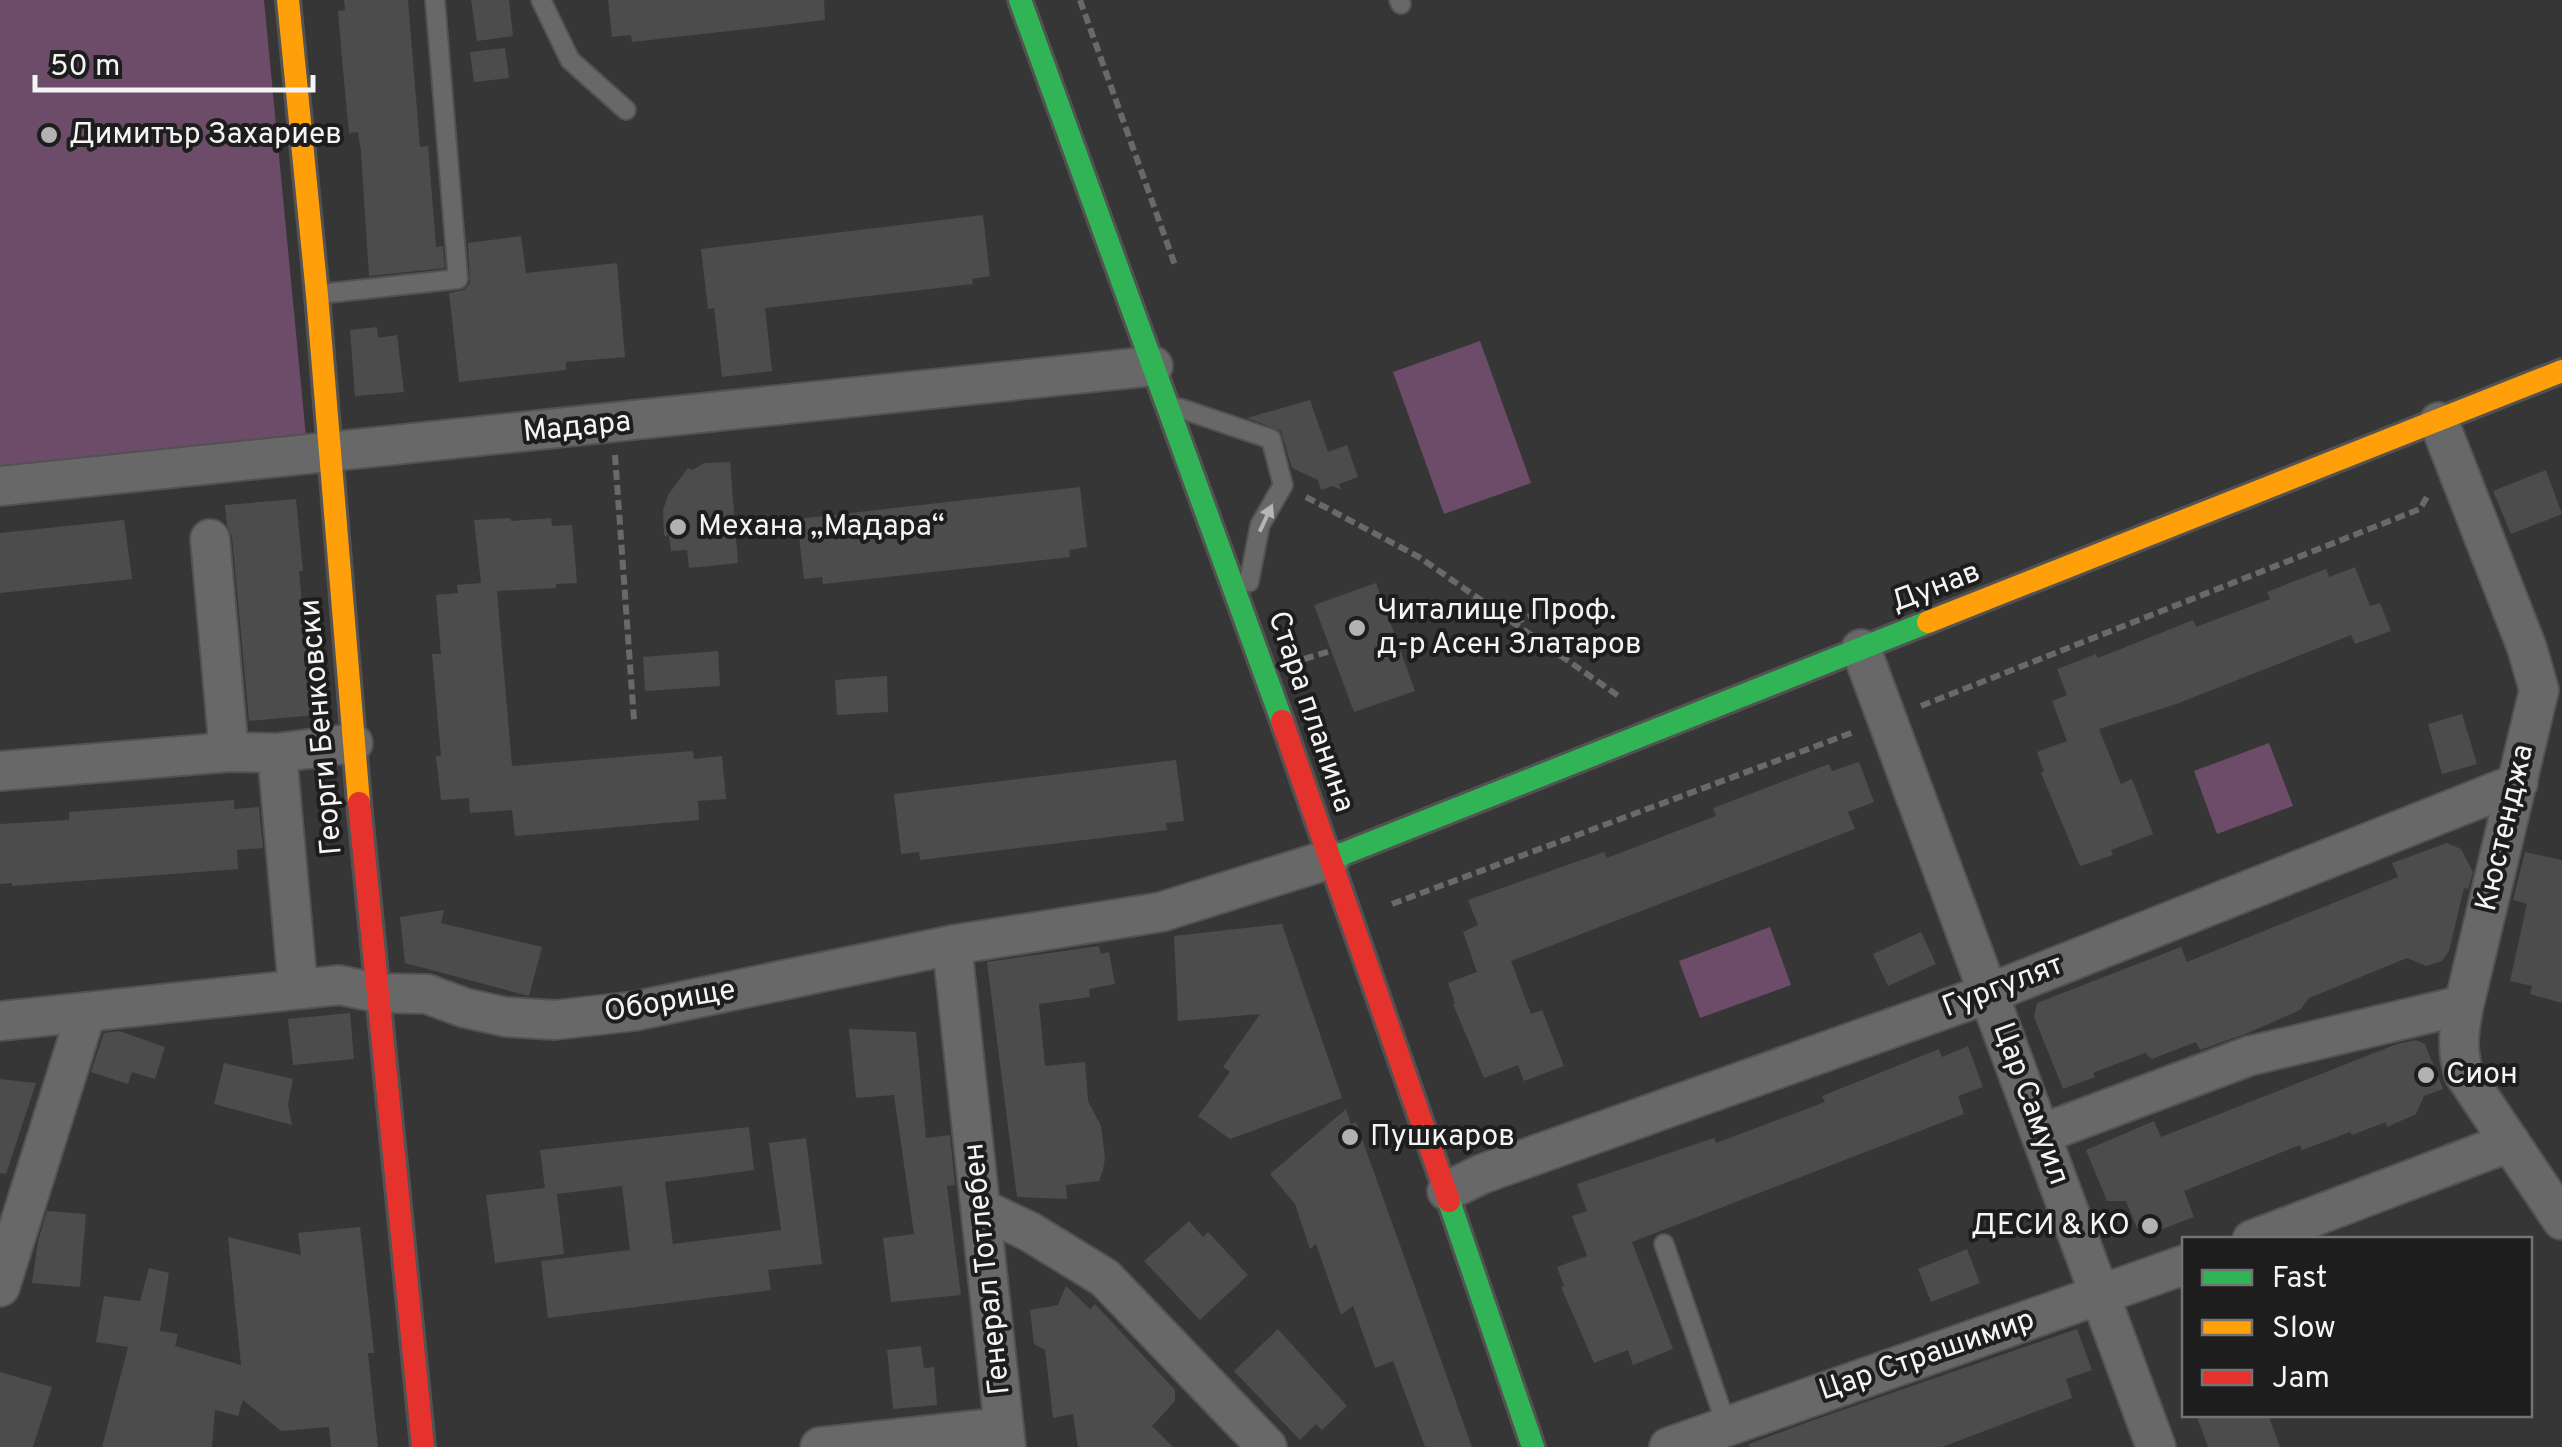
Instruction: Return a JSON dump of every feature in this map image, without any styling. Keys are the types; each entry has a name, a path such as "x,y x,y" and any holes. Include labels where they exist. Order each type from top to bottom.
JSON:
{"main road":[{"name":"Георги Бенковски","path":"288,0 317,295 353,743 422,1447"},
{"name":"Стара планина","path":"1020,0 1082,182 1243,612 1533,1447"},
{"name":"Дунав","path":"1330,859 1861,649 2444,439 2562,371"}],"street":[{"name":"Мадара","path":"0,486 1153,366"},
{"name":"Кюстенджа","path":"2444,439 2527,648 2539,690 2464,1005 2457,1040 2459,1060 2464,1074 2562,1220"},
{"path":"210,539 229,752"},
{"name":"Цар Самуил","path":"1861,649 2156,1447"},
{"path":"0,771 229,752 277,753 353,743"},
{"path":"277,753 298,988"},
{"name":"Гургулят","path":"1447,1192 1482,1174 1990,993 2518,782"},
{"name":"Оборище","path":"0,1021 339,984 378,993 427,994 465,1008 506,1016 554,1020 635,1011 952,944 1160,912 1330,859"},
{"name":"Генерал Тотлебен","path":"952,944 1005,1437"},
{"path":"2041,1134 2250,1056 2464,1005"},
{"path":"0,1287 86,1013"},
{"path":"2260,1237 2510,1142"},
{"path":"982,1209 1030,1232 1105,1278 1266,1447"},
{"name":"Цар Страшимир","path":"1669,1447 2182,1266"},
{"path":"820,1447 1005,1437"}],"lane":[{"path":"317,295 458,280 435,0"},
{"path":"541,0 570,60 626,110"},
{"path":"1167,403 1271,439 1283,485 1260,525 1243,612"},
{"path":"1664,1244 1726,1424"}],"path":[{"path":"1080,0 1176,268"},
{"path":"613,424 634,720"},
{"path":"1386,906 1888,719 2420,508 2444,439"},
{"path":"1283,485 1418,557 1626,701"},
{"path":"1513,623 1553,606"},
{"path":"1304,659 1331,651"}],"shaded area":[{"path":"0,0 264,0 306,437 0,467"},
{"path":"1480,341 1531,483 1444,514 1393,372"},
{"path":"2269,743 2293,806 2217,834 2194,771"},
{"path":"1770,927 1791,985 1700,1018 1679,961"}],"building":[{"path":"344,0 408,0 420,147 428,146 436,247 443,246 445,268 369,276 361,152 358,132 349,133 344,81 338,11 345,10"},
{"path":"471,0 509,0 513,36 477,41"},
{"path":"608,0 824,0 825,20 632,42 631,35 612,37"},
{"path":"505,48 509,78 474,82 470,52"},
{"path":"983,215 990,276 972,279 973,284 765,308 772,371 722,377 714,308 708,309 701,249"},
{"path":"521,236 526,273 617,263 625,357 566,362 566,370 459,382 449,293 464,290 470,283 468,243"},
{"path":"377,327 378,338 397,335 404,392 355,396 350,330"},
{"path":"1310,400 1328,452 1347,445 1358,477 1339,484 1341,490 1332,486 1321,490 1318,480 1292,468 1281,431 1247,418"},
{"path":"730,462 738,563 689,568 687,550 671,551 669,535 664,536 663,510 668,495 688,468"},
{"path":"2546,470 2562,514 2511,534 2493,491"},
{"path":"1080,487 1087,547 1069,550 1070,557 823,584 822,577 804,579 797,519"},
{"path":"296,499 303,571 299,571 315,715 249,721 232,537 225,505"},
{"path":"551,518 552,526 572,525 577,583 497,591 512,766 693,751 694,759 722,756 726,799 698,801 699,820 515,836 512,810 470,813 469,798 441,800 432,654 441,654 436,595 458,593 457,585 481,583 474,520"},
{"path":"124,520 132,579 0,593 0,533"},
{"path":"2355,567 2370,606 2380,603 2391,631 2355,644 2351,635 2179,703 2099,729 2121,784 2132,779 2153,834 2111,850 2113,855 2080,866 2041,773 2044,771 2037,752 2067,741 2052,701 2067,695 2057,669 2096,654 2098,658 2193,620 2196,627 2270,599 2267,592 2326,569 2329,577"},
{"name":"Читалище Проф. д-р Асен Златаров","path":"1376,583 1415,691 1354,712 1314,605"},
{"path":"718,651 720,686 645,691 643,657"},
{"path":"887,676 888,712 837,715 835,680"},
{"path":"2462,714 2477,764 2442,774 2428,724"},
{"path":"1176,760 1184,821 1166,823 1167,830 920,860 919,852 901,854 894,794"},
{"path":"1859,762 1874,802 1848,812 1855,829 1511,961 1531,1014 1542,1010 1564,1066 1524,1081 1518,1065 1484,1078 1448,983 1477,972 1463,932 1478,925 1468,900 1604,852 1607,858 1716,816 1713,808 1829,764 1832,771"},
{"path":"234,800 234,809 259,807 263,848 237,850 238,869 0,884 0,824 69,820 69,812"},
{"path":"2447,843 2461,849 2473,872 2468,889 2464,888 2449,951 2442,961 2426,966 2407,958 2309,998 2300,1010 2248,1033 2200,1050 2196,1042 2152,1059 2145,1053 2063,1089 2034,1017 2037,1003 2181,947 2187,962 2398,877 2392,863"},
{"path":"2525,852 2562,860 2562,1003 2530,994 2532,986 2510,981 2527,904 2513,900"},
{"path":"444,910 441,923 542,947 529,996 405,963 400,917"},
{"path":"1282,924 1342,1098 1230,1139 1198,1116 1230,1072 1223,1067 1260,1014 1178,1021 1174,936"},
{"path":"1921,932 1936,964 1888,986 1873,954"},
{"path":"1099,946 1101,954 1109,952 1115,984 1089,989 1090,997 1039,1004 1045,1066 1085,1062 1088,1101 1101,1126 1103,1170 1099,1181 1066,1185 1067,1199 1017,1197 987,962"},
{"path":"350,1013 354,1059 293,1065 288,1019"},
{"path":"849,1029 916,1032 926,1138 950,1135 955,1185 947,1186 961,1295 891,1302 883,1238 914,1234 894,1095 856,1098"},
{"path":"119,1031 165,1047 155,1079 132,1072 128,1084 91,1072 104,1033"},
{"path":"2416,1040 2425,1044 2443,1089 2424,1096 2416,1114 2387,1127 2386,1122 2302,1150 2300,1145 2184,1191 2194,1217 2152,1233 2137,1228 2126,1201 2107,1201 2086,1150 2154,1121 2161,1137 2397,1044"},
{"path":"1968,1046 1983,1087 1958,1096 1964,1114 1632,1242 1673,1349 1633,1365 1628,1350 1594,1363 1561,1287 1564,1286 1557,1267 1587,1256 1572,1216 1587,1211 1577,1184 1714,1138 1716,1143 1825,1102 1822,1096 1939,1049 1942,1057"},
{"path":"224,1063 293,1079 288,1104 292,1125 214,1104"},
{"path":"0,1079 36,1083 6,1174 0,1173"},
{"path":"1346,1109 1351,1124 1356,1122 1472,1447 1425,1447 1393,1361 1375,1368 1353,1306 1341,1315 1316,1244 1310,1249 1295,1204 1270,1174"},
{"path":"749,1127 754,1170 665,1182 673,1244 781,1230 769,1143 806,1138 822,1264 768,1270 771,1290 548,1318 541,1261 630,1250 622,1186 557,1194 564,1254 495,1263 486,1195 545,1188 540,1150"},
{"path":"47,1211 86,1214 80,1287 32,1283"},
{"path":"1189,1221 1203,1237 1208,1232 1248,1275 1200,1320 1144,1261"},
{"path":"360,1227 374,1353 368,1353 378,1447 331,1447 329,1427 281,1431 243,1400 238,1416 215,1410 212,1447 102,1447 128,1347 96,1342 104,1296 140,1301 149,1268 169,1273 160,1331 178,1334 175,1346 241,1365 228,1237 301,1255 298,1233"},
{"path":"1967,1249 1980,1283 1931,1302 1918,1269"},
{"path":"1066,1286 1090,1309 1095,1304 1175,1390 1175,1401 1152,1426 1173,1447 1078,1447 1073,1414 1053,1418 1045,1350 1034,1344 1030,1310 1058,1305"},
{"path":"1278,1329 1347,1406 1322,1430 1316,1424 1300,1440 1234,1371"},
{"path":"2077,1329 2092,1370 2066,1379 2072,1398 1942,1447 1749,1447 1808,1422"},
{"path":"921,1346 924,1368 934,1367 937,1405 893,1409 887,1350"},
{"path":"0,1372 52,1387 33,1447 0,1447"},
{"path":"2197,1417 2269,1417 2280,1447 2208,1447"}],"traffic: fast":[{"path":"1020,0 1282,721"},
{"path":"1330,859 1928,622"},
{"path":"1449,1201 1533,1447"}],"traffic: slow":[{"path":"288,0 359,803"},
{"path":"1928,622 2562,371"}],"traffic: jam":[{"path":"1282,721 1449,1201"},
{"path":"359,803 423,1447"}],"place":[{"name":"Димитър Захариев","path":"49,135"},
{"name":"Механа „Мадара“","path":"678,527"},
{"name":"Читалище Проф. д-р Асен Златаров","path":"1357,628"},
{"name":"Сион","path":"2426,1075"},
{"name":"Пушкаров","path":"1350,1137"},
{"name":"ДЕСИ & КО","path":"2150,1226"}]}
